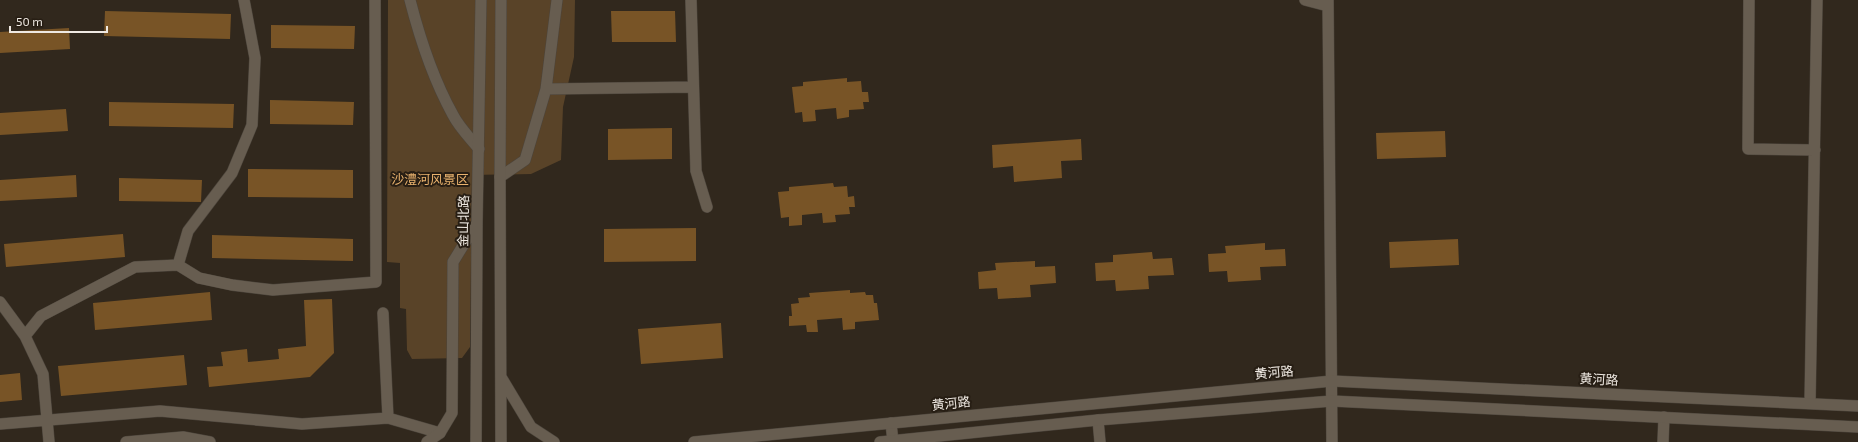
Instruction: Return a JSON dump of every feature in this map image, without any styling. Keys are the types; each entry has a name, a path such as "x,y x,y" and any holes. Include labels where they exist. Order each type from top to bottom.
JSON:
{"street":[{"path":"178,265 188,231 232,173 252,125 255,58 244,0"},
{"path":"25,336 41,316 135,267 178,265 199,278 232,285 273,290 376,282 375,0"},
{"path":"410,0 416,25 435,77 453,116 479,149"},
{"name":"金山北路","path":"476,442 477,223 481,0"},
{"path":"501,0 501,442"},
{"path":"500,177 525,160 546,89 557,0"},
{"path":"691,0 696,171 708,207"},
{"path":"1305,0 1328,3 1332,442"},
{"path":"1749,0 1748,149 1815,150"},
{"path":"1810,403 1817,0"},
{"path":"546,89 693,87"},
{"path":"427,442 440,433 452,413 453,262 477,223"},
{"path":"0,302 25,336 43,374 49,442"},
{"path":"383,313 388,418"},
{"path":"501,376 530,427 554,442"},
{"name":"黄河路","path":"694,442 1332,380 1858,406"},
{"path":"880,442 1098,420 1332,401 1858,427"},
{"path":"0,424 160,411 302,424 388,418 440,433"},
{"path":"1663,442 1664,417"},
{"path":"1098,420 1100,442"},
{"path":"891,423 893,441"},
{"path":"126,442 186,440 210,442"}],"green space":[{"name":"沙澧河风景区","path":"388,0 575,0 574,57 563,107 561,160 531,174 472,175 470,347 462,358 412,359 407,350 406,309 400,308 400,263 387,262"}],"building":[{"path":"105,11 231,14 230,39 104,36"},
{"path":"611,11 675,11 676,42 612,42"},
{"path":"271,25 355,26 354,49 271,48"},
{"path":"69,28 70,49 0,53 0,32"},
{"path":"847,78 847,82 861,81 862,92 868,92 869,102 863,102 864,109 849,110 849,117 837,119 836,108 815,110 816,121 803,122 802,112 795,113 792,87 803,86 803,82"},
{"path":"270,100 354,102 353,125 270,124"},
{"path":"109,102 234,104 233,128 109,126"},
{"path":"66,109 68,131 0,135 0,113"},
{"path":"672,128 672,159 608,160 608,129"},
{"path":"1445,131 1446,157 1377,159 1376,133"},
{"path":"1081,139 1082,160 1061,161 1062,178 1014,182 1013,166 993,168 992,145"},
{"path":"248,169 353,170 353,198 248,197"},
{"path":"76,175 77,197 0,201 0,180"},
{"path":"119,178 202,180 201,202 119,201"},
{"path":"833,183 834,187 847,186 848,197 854,196 855,207 849,207 850,214 835,215 836,222 823,223 822,213 802,215 802,225 789,226 789,217 781,218 778,192 789,191 789,187"},
{"path":"696,228 696,261 604,262 604,229"},
{"path":"123,234 125,257 6,267 4,244"},
{"path":"212,235 353,239 353,261 212,258"},
{"path":"1458,239 1459,265 1390,268 1389,242"},
{"path":"1265,243 1265,250 1285,249 1286,266 1260,267 1261,280 1228,282 1227,271 1209,272 1208,254 1226,253 1225,246"},
{"path":"1152,252 1153,259 1172,258 1174,275 1148,276 1149,289 1116,291 1115,280 1096,281 1095,263 1113,262 1113,255"},
{"path":"1035,261 1035,267 1055,266 1056,283 1030,285 1031,297 998,299 997,288 979,289 978,272 996,270 995,263"},
{"path":"850,290 850,293 865,292 866,295 873,295 874,303 877,303 879,320 855,322 855,329 843,330 842,318 817,320 818,332 807,332 806,325 789,326 789,316 792,316 791,304 799,303 798,298 810,297 809,293"},
{"path":"210,292 212,320 95,330 93,303"},
{"path":"332,299 334,353 310,377 209,387 207,367 223,366 221,352 247,349 248,362 279,359 278,349 306,346 304,300"},
{"path":"721,323 723,358 641,364 638,329"},
{"path":"184,355 187,385 61,396 58,366"},
{"path":"20,373 22,400 0,402 0,375"}]}
